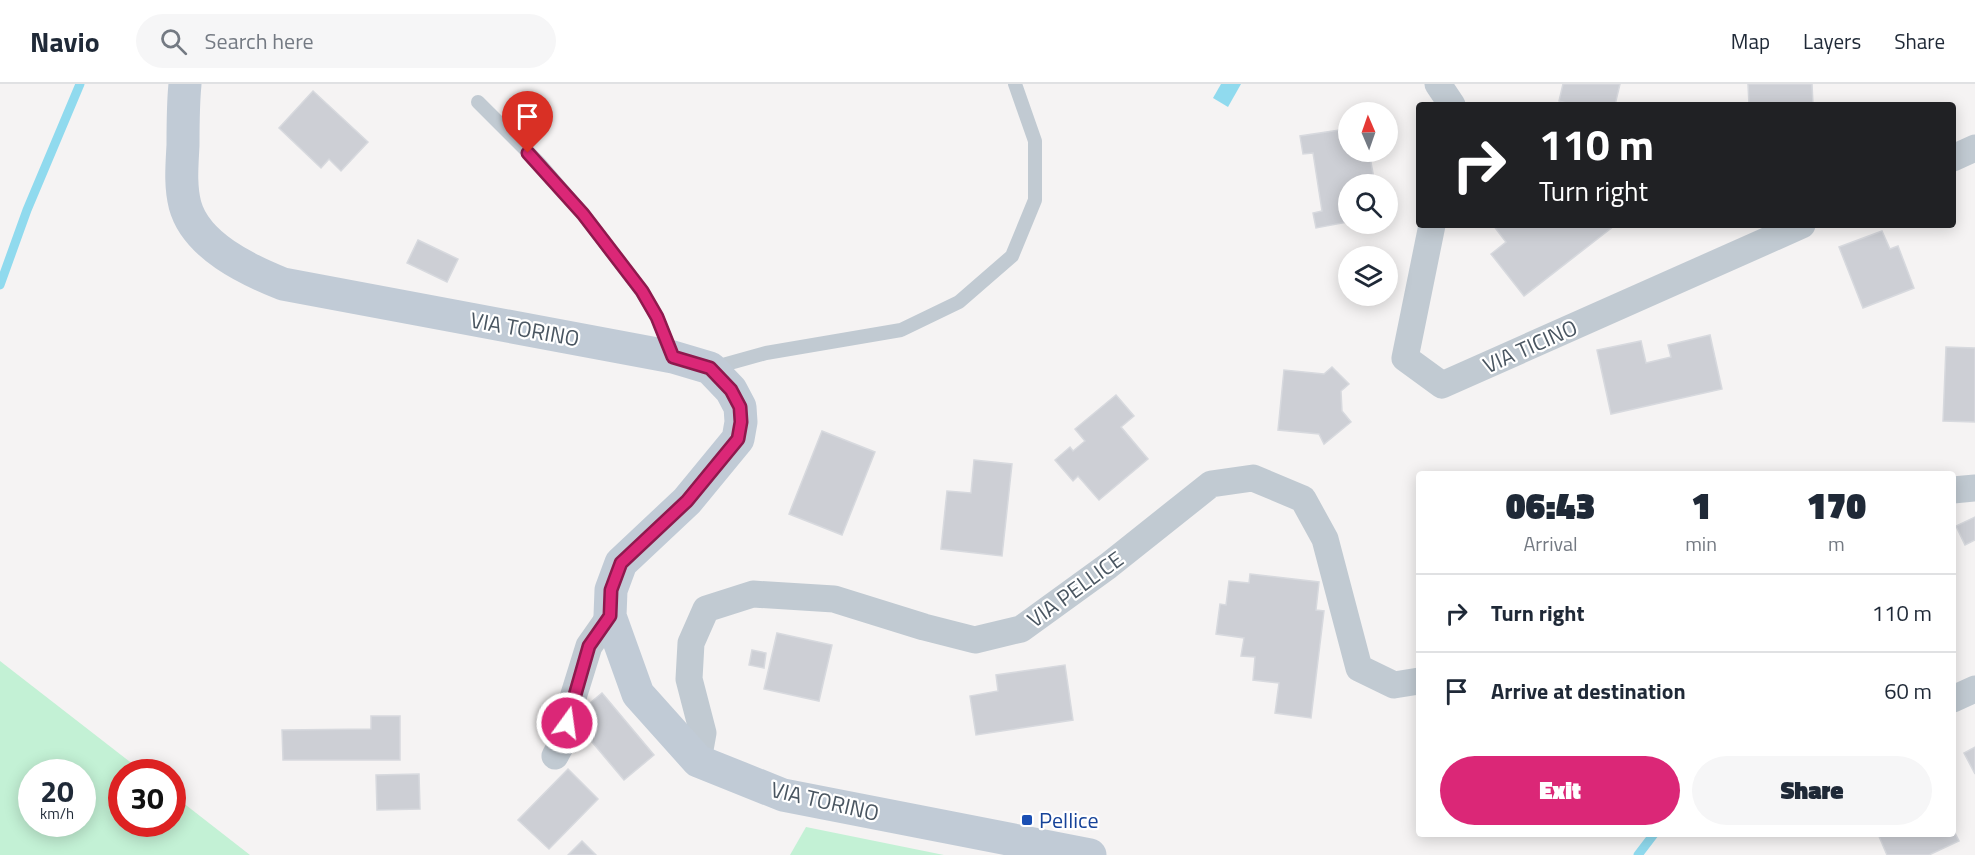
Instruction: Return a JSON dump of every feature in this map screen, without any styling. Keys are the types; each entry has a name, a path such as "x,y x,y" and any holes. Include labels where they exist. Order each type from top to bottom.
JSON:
{"main road":[{"name":"VIA TORINO","path":"185,84 182,183 186,207 195,225 233,262 284,284 673,357 710,368 731,390 740,407 741,422 738,439 687,501 621,563 611,590 610,616 638,694 698,761 783,795 1090,855"}],"street":[{"path":"1438,84 1450,102"},
{"path":"1956,157 1975,148"},
{"name":"VIA TICINO","path":"1431,228 1405,358 1442,385 1786,228"},
{"name":"VIA PELLICE","path":"698,761 703,733 689,679 691,643 706,609 753,594 834,599 975,640 1021,629 1108,566 1211,484 1253,478 1303,499 1324,539 1359,668 1394,685 1416,681"},
{"path":"1956,490 1975,488"},
{"path":"555,756 562,743 589,646 610,616"},
{"path":"1956,698 1975,689"}],"lane":[{"path":"710,368 765,353 902,330 959,302 1012,256 1035,200 1035,141 1015,84"},
{"path":"478,102 540,164 597,232 642,291 652,308 673,357"}],"green space":[{"path":"0,661 126,759 108,759 108,837 186,837 186,805 250,855 0,855"},
{"path":"806,827 944,855 790,855"}],"water":[{"path":"1221,84 1241,84 1228,107 1213,98"}],"building":[{"path":"1563,84 1620,84 1616,102 1559,101"},
{"path":"1748,84 1812,84 1813,102 1749,102"},
{"path":"313,91 368,142 341,171 329,159 321,168 279,128"},
{"path":"1338,130 1338,162 1371,162 1373,174 1338,174 1338,224 1316,228 1313,213 1322,211 1313,153 1303,154 1300,136"},
{"path":"1495,228 1611,228 1524,296 1491,254 1506,242"},
{"path":"1882,231 1890,249 1898,246 1914,288 1863,308 1839,247"},
{"path":"418,240 458,259 447,282 407,263"},
{"path":"1710,335 1722,389 1611,414 1597,350 1641,341 1646,363 1671,357 1668,345"},
{"path":"1946,347 1975,348 1975,422 1943,421"},
{"path":"1332,367 1349,384 1341,391 1342,411 1351,422 1324,444 1319,434 1278,430 1284,370 1324,374"},
{"path":"1116,395 1134,416 1121,427 1148,459 1099,500 1078,476 1073,481 1055,460 1070,447 1073,451 1085,441 1075,429"},
{"path":"822,431 875,452 842,535 789,514"},
{"path":"974,460 1012,464 1002,556 941,549 947,491 971,493"},
{"path":"1975,517 1975,540 1965,545 1956,526"},
{"path":"1250,574 1319,582 1316,610 1324,611 1311,718 1275,713 1279,683 1253,680 1255,657 1241,656 1244,638 1216,634 1220,604 1226,605 1229,581 1249,583"},
{"path":"777,633 832,645 819,701 764,689"},
{"path":"752,650 766,653 764,668 749,665"},
{"path":"1065,665 1073,720 976,735 970,696 998,691 996,675"},
{"path":"602,693 654,755 624,780 572,718"},
{"path":"371,716 400,716 400,760 283,760 282,730 371,729"},
{"path":"1975,747 1975,774 1964,753"},
{"path":"568,769 598,799 549,849 518,820"},
{"path":"419,774 420,809 377,810 376,775"},
{"path":"1956,835 1959,841 1929,855 1887,855 1879,837 1956,837"},
{"path":"582,841 596,855 568,855"}],"waterway":[{"path":"0,285 27,210 80,84"},
{"path":"1638,855 1652,837"}],"place":[{"name":"Pellice","path":"1027,820"}],"route":[{"path":"528,153 583,214 642,291 657,317 673,357 710,368 731,390 740,407 741,422 738,439 687,501 621,563 611,590 610,616 589,646 567,723"}]}
